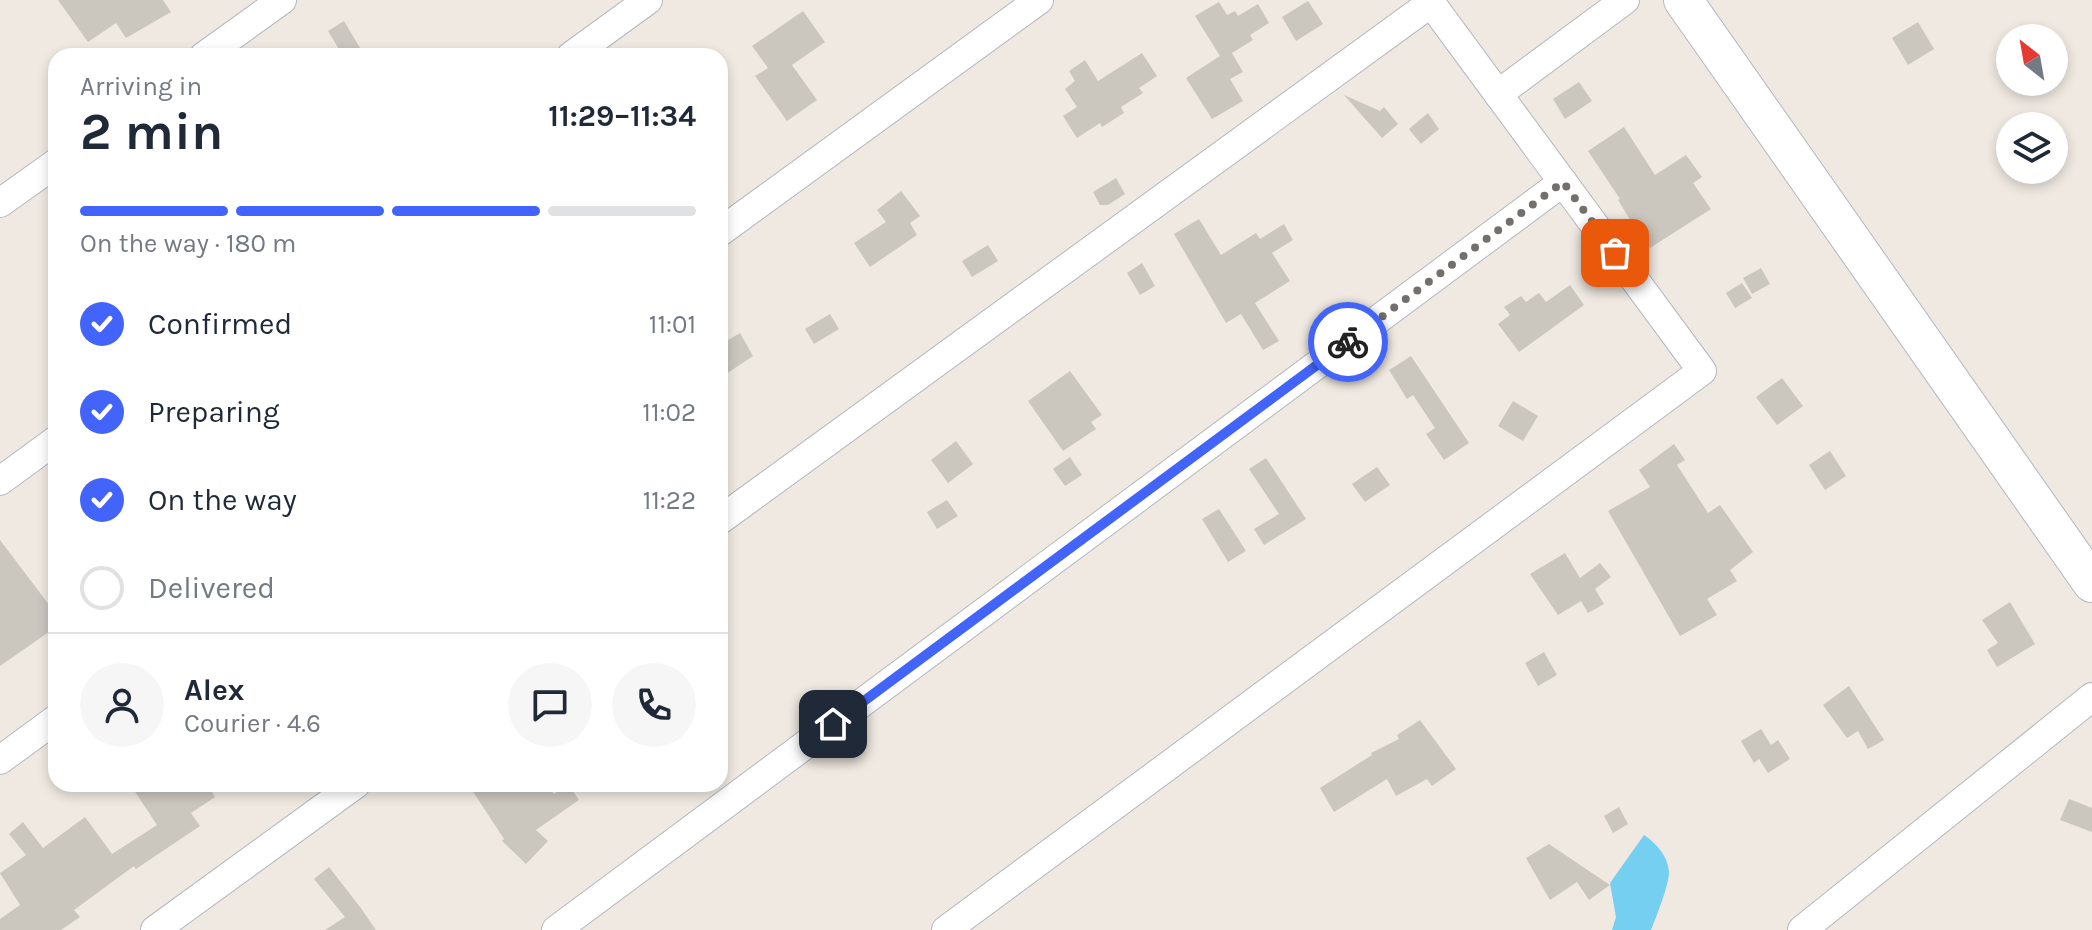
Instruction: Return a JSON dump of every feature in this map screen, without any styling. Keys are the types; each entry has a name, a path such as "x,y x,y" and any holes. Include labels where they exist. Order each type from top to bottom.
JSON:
{"street":[{"path":"215,48 282,0"},
{"path":"582,48 648,0"},
{"path":"728,226 1039,0"},
{"path":"1498,94 1625,0"},
{"path":"1683,0 2087,568"},
{"path":"728,514 1430,1 1702,371 946,930"},
{"path":"0,203 48,169"},
{"path":"556,930 1563,182"},
{"path":"0,481 48,446"},
{"path":"1802,930 2092,697"},
{"path":"0,760 48,725"},
{"path":"155,930 345,792"}],"water":[{"path":"1644,835 1661,850 1668,866 1662,901 1651,930 1612,930 1616,917 1610,883"}],"building":[{"path":"58,0 163,0 171,12 126,38 116,23 88,42"},
{"path":"1308,1 1323,24 1296,41 1282,17"},
{"path":"1219,2 1227,15 1235,11 1238,16 1258,4 1269,23 1250,35 1253,40 1232,53 1243,72 1230,79 1243,101 1212,119 1186,78 1220,56 1195,16"},
{"path":"803,11 825,42 792,65 817,100 787,121 755,76 768,68 752,46"},
{"path":"344,21 360,48 338,48 328,31"},
{"path":"1918,22 1934,49 1908,65 1892,38"},
{"path":"1142,53 1157,76 1139,88 1143,93 1121,107 1124,113 1102,127 1100,123 1077,138 1063,116 1077,107 1065,89 1075,81 1069,71 1085,60 1098,81"},
{"path":"1579,82 1592,101 1565,119 1553,99"},
{"path":"1344,95 1380,111 1384,107 1398,124 1382,138"},
{"path":"1428,113 1439,129 1421,144 1409,129"},
{"path":"1624,127 1655,175 1686,155 1702,177 1693,183 1711,209 1650,248 1588,151"},
{"path":"1116,178 1125,194 1108,205 1100,205 1093,192"},
{"path":"901,191 920,216 910,223 917,235 870,267 854,243 886,222 877,210"},
{"path":"1199,219 1221,255 1256,233 1260,239 1284,224 1293,240 1272,253 1290,281 1255,303 1279,341 1263,350 1241,314 1226,323 1174,234"},
{"path":"988,245 998,261 972,277 962,261"},
{"path":"1142,263 1155,286 1140,295 1127,273"},
{"path":"1761,268 1770,284 1752,294 1743,278"},
{"path":"1742,283 1752,298 1735,308 1726,293"},
{"path":"1570,285 1584,305 1519,352 1498,324 1510,315 1504,307 1521,296 1526,302 1539,293 1546,302"},
{"path":"830,314 839,329 814,344 805,329"},
{"path":"740,333 753,356 728,373 728,340"},
{"path":"1411,356 1469,443 1444,460 1426,434 1435,428 1413,395 1407,399 1389,370"},
{"path":"1070,371 1102,415 1091,422 1096,429 1063,451 1028,401"},
{"path":"1782,378 1803,406 1777,425 1756,397"},
{"path":"1513,401 1538,416 1523,441 1498,426"},
{"path":"956,441 973,464 948,483 931,460"},
{"path":"1674,444 1685,460 1677,465 1708,513 1720,505 1753,552 1730,570 1737,581 1707,599 1717,615 1680,636 1608,511 1650,487 1639,470"},
{"path":"1830,451 1846,476 1825,490 1809,465"},
{"path":"1070,457 1082,475 1065,486 1053,469"},
{"path":"1266,458 1306,519 1264,545 1254,529 1279,514 1249,469"},
{"path":"1377,467 1390,485 1365,502 1352,484"},
{"path":"947,500 958,516 937,529 927,512"},
{"path":"1219,509 1246,551 1228,562 1202,519"},
{"path":"0,540 48,603 48,633 0,666"},
{"path":"1565,553 1580,578 1600,563 1611,577 1595,589 1604,604 1588,613 1581,601 1558,615 1530,574"},
{"path":"2010,602 2035,644 1997,667 1987,650 1998,643 1982,620"},
{"path":"1544,652 1557,675 1538,686 1525,663"},
{"path":"1849,686 1884,740 1868,749 1858,731 1847,738 1823,705"},
{"path":"1420,720 1456,769 1432,786 1427,779 1396,796 1387,779 1334,812 1320,788 1371,753 1399,739 1397,735"},
{"path":"1761,729 1771,745 1778,740 1790,759 1768,773 1759,759 1754,763 1741,741"},
{"path":"135,792 212,792 215,797 191,813 200,826 136,869 134,866 74,910 80,917 61,930 0,930 0,919 20,905 0,873 26,855 9,834 23,822 43,848 85,817 112,854 157,825"},
{"path":"473,792 574,792 579,800 536,830 548,841 526,864 502,841 504,839"},
{"path":"2069,799 2092,808 2092,832 2060,820"},
{"path":"1619,807 1628,824 1613,833 1604,816"},
{"path":"1549,844 1610,885 1589,900 1577,882 1550,900 1526,858"},
{"path":"329,867 376,930 325,930 345,917 314,879"}],"way so far":[{"path":"1348,342 1563,182 1615,253"}],"route":[{"path":"833,724 1348,342"}]}
